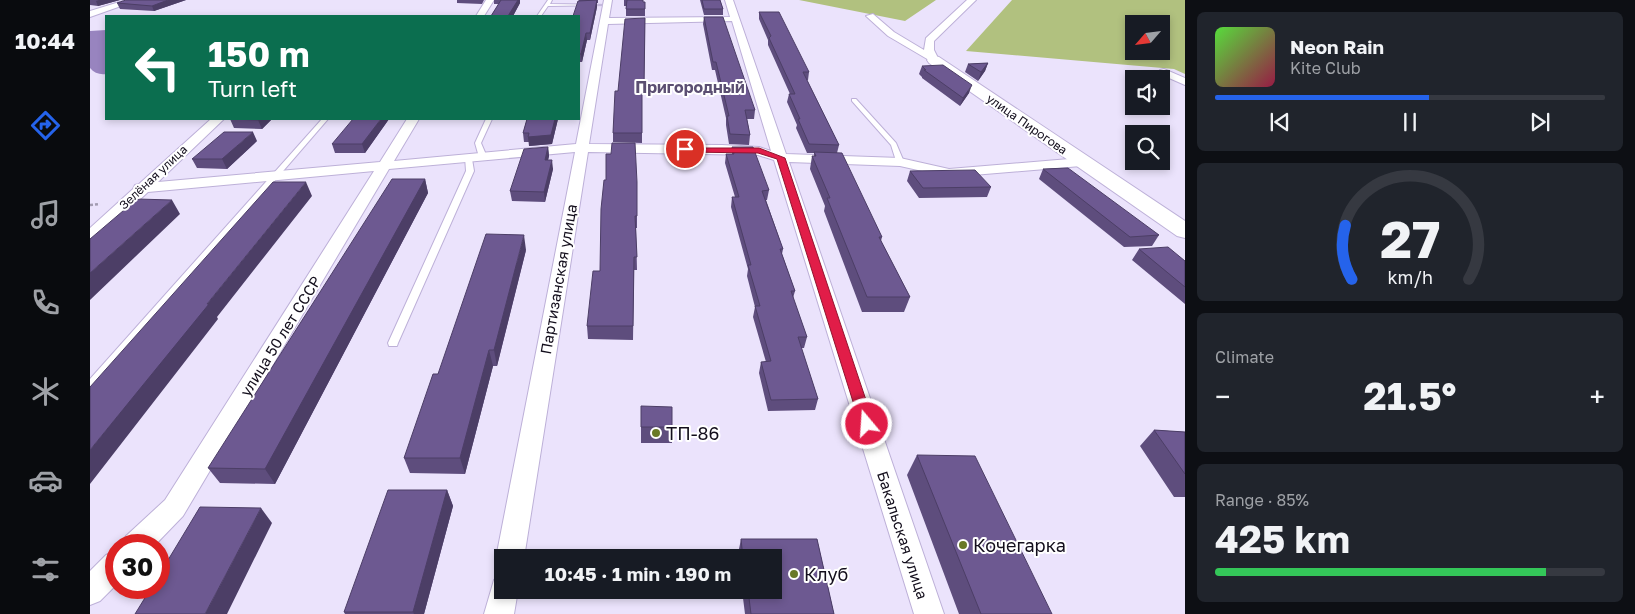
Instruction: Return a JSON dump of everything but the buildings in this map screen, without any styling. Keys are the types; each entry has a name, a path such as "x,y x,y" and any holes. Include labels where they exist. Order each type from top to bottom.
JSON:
{"street":[{"path":"90,14 134,0"},
{"path":"481,15 490,0"},
{"name":"Бакальская улица","path":"729,0 929,614"},
{"path":"934,60 929,50 929,40 972,0"},
{"path":"606,9 735,19"},
{"name":"Партизанская улица","path":"512,549 580,148 606,9"},
{"name":"улица Пирогова","path":"870,16 891,34 934,60 1081,162 1185,231"},
{"path":"1170,75 1185,82"},
{"name":"Зелёная улица","path":"90,237 140,188 217,120"},
{"name":"улица 50 лет СССР","path":"147,534 174,508 412,120"},
{"path":"140,188 384,168 580,148 759,151 781,158 900,162 949,173 1081,162"},
{"path":"90,591 105,576"},
{"path":"499,614 502,599"}],"lane":[{"path":"540,15 549,2 606,9"},
{"path":"854,100 894,144 900,162"},
{"path":"90,387 324,120"},
{"path":"483,157 478,143 489,120"},
{"path":"392,343 470,171 468,159"}],"green space":[{"path":"799,0 936,0 905,21"},
{"path":"1012,0 1185,0 1185,74 1174,69 966,51"}],"shaded area":[{"path":"105,30 105,74 95,72 90,68 90,31"}],"place":[{"name":"ТП-86","path":"656,433"},
{"name":"Кочегарка","path":"963,545"},
{"name":"Клуб","path":"794,574"}],"district":[{"name":"Пригородный","path":"690,87"}],"route":[{"path":"685,149 759,151 781,158 867,424"}]}
